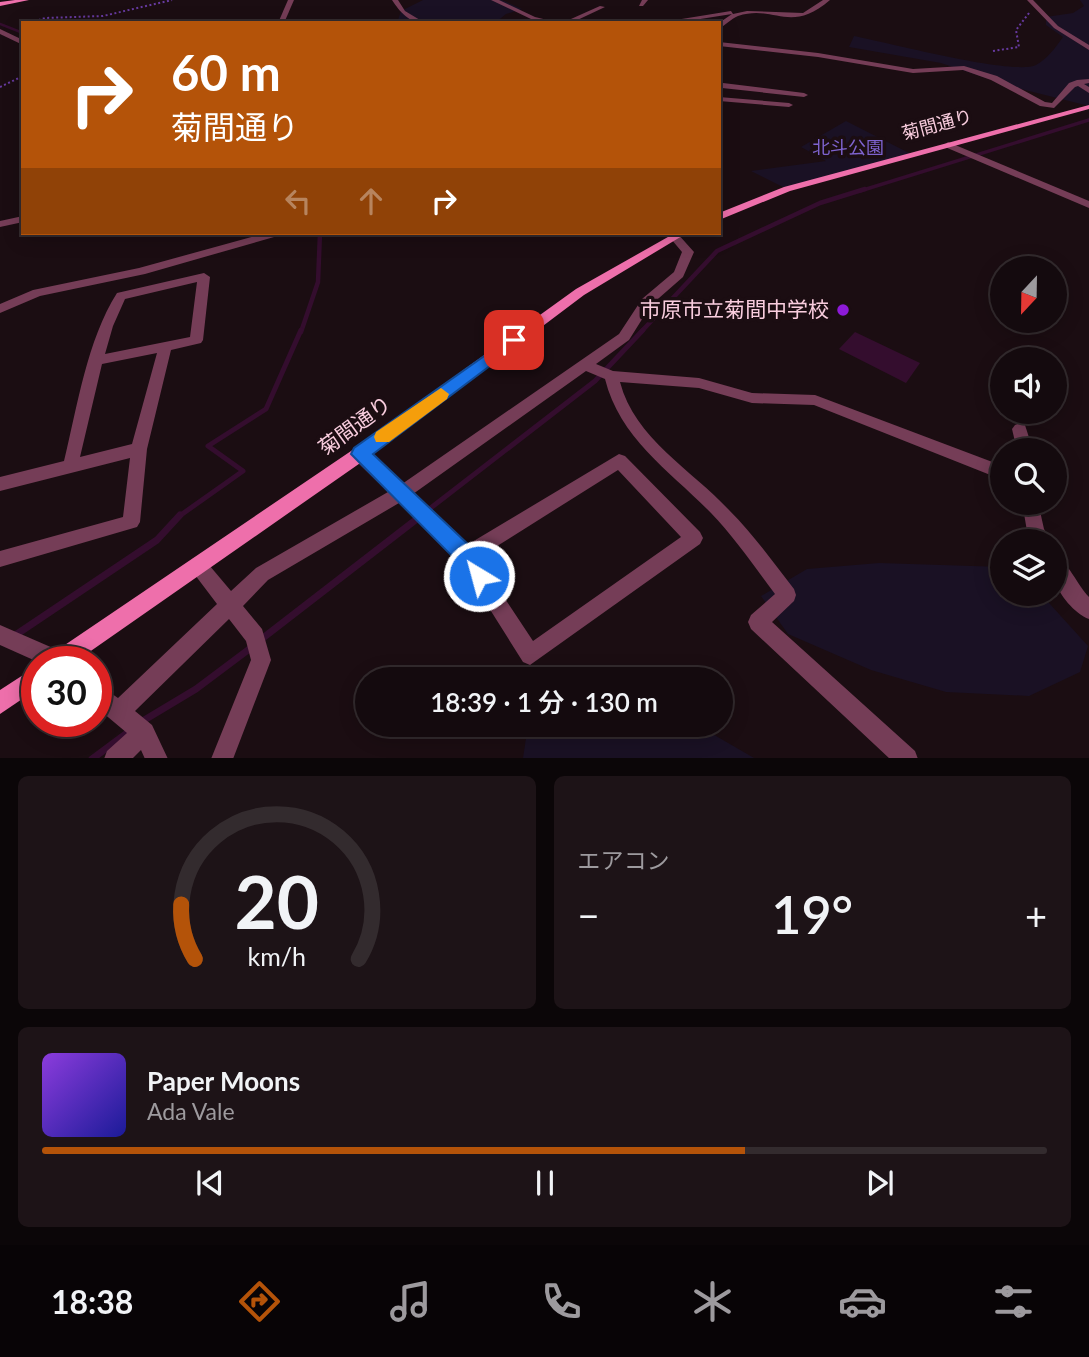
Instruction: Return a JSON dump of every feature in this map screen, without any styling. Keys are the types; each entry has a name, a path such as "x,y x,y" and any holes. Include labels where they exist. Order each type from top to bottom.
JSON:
{"street":[{"path":"0,4 26,0"},
{"path":"282,21 291,0"},
{"path":"395,0 403,12 419,21"},
{"path":"494,0 533,18 547,21"},
{"path":"721,24 726,15 741,5 805,15 825,0"},
{"path":"1029,0 1056,27 1089,48"},
{"path":"570,21 602,7"},
{"path":"674,21 732,13"},
{"path":"0,31 21,42"},
{"path":"721,44 818,55 913,71 964,68 994,78 1043,104 1054,106 1059,104 1072,85 1089,81"},
{"path":"1077,84 1089,91"},
{"path":"721,86 804,95"},
{"path":"721,99 789,105"},
{"name":"菊間通り","path":"721,216 787,188 1089,107"},
{"path":"948,145 1089,205"},
{"path":"0,224 21,219"},
{"path":"0,309 37,293 141,271 270,235"},
{"name":"菊間通り","path":"82,646 360,454 580,292 674,235"},
{"path":"118,713 262,574 401,493 624,337 646,303 680,274 688,252 677,235"},
{"path":"70,467 114,304 121,296 204,277 197,340 99,360"},
{"path":"0,559 131,522 139,449 165,346"},
{"path":"586,365 611,376 652,376 671,382 699,383 752,398 815,400 990,468"},
{"path":"611,376 614,395 648,444 717,507 787,594 758,622 907,758"},
{"path":"1020,429 1022,438"},
{"path":"0,484 139,449"},
{"path":"360,454 466,556 530,655 694,538 619,461 466,556"},
{"path":"198,565 255,636 261,660 222,758"},
{"path":"1067,584 1089,610"},
{"path":"0,635 25,646"},
{"path":"0,703 21,688"},
{"path":"112,708 144,733 156,758"},
{"path":"115,758 144,733"}],"path":[{"path":"38,21 55,17 103,16 172,0"},
{"path":"993,51 1019,47 1016,30 1036,8"},
{"path":"0,87 21,77"}],"green space":[{"path":"423,0 502,0 522,9 506,14 497,21 398,21 401,11"},
{"path":"1080,0 1089,0 1089,106 1013,87 941,63 849,47 854,36 977,62 1003,66 1036,65 1048,56 1063,37 1046,25 1046,17 1073,13 1084,6"},
{"name":"北斗公園","path":"846,121 913,155 787,189 751,171 826,161 801,147"},
{"path":"879,563 990,567 990,606 1052,606 1088,646 1080,672 1029,696 946,692 871,670 788,634 761,596 807,569"},
{"path":"526,737 718,737 754,758 523,758"}],"shaded area":[{"path":"855,332 920,363 906,383 839,349"}],"waterway":[{"path":"0,24 21,32"},
{"path":"860,191 1089,120"},
{"path":"641,332 717,251 820,203 865,189"},
{"path":"301,332 318,282 320,235"},
{"path":"178,517 243,471 208,446 266,409 301,330"},
{"path":"419,517 595,381 643,330"},
{"path":"259,641 422,515"},
{"path":"14,636 157,540 178,517"},
{"path":"141,722 196,689 252,647"},
{"path":"93,758 131,730"}],"slow traffic":[{"path":"383,437 441,394"}],"place":[{"name":"市原市立菊間中学校","path":"843,310"}],"route":[{"path":"479,576 466,556 360,454 514,340"}]}
